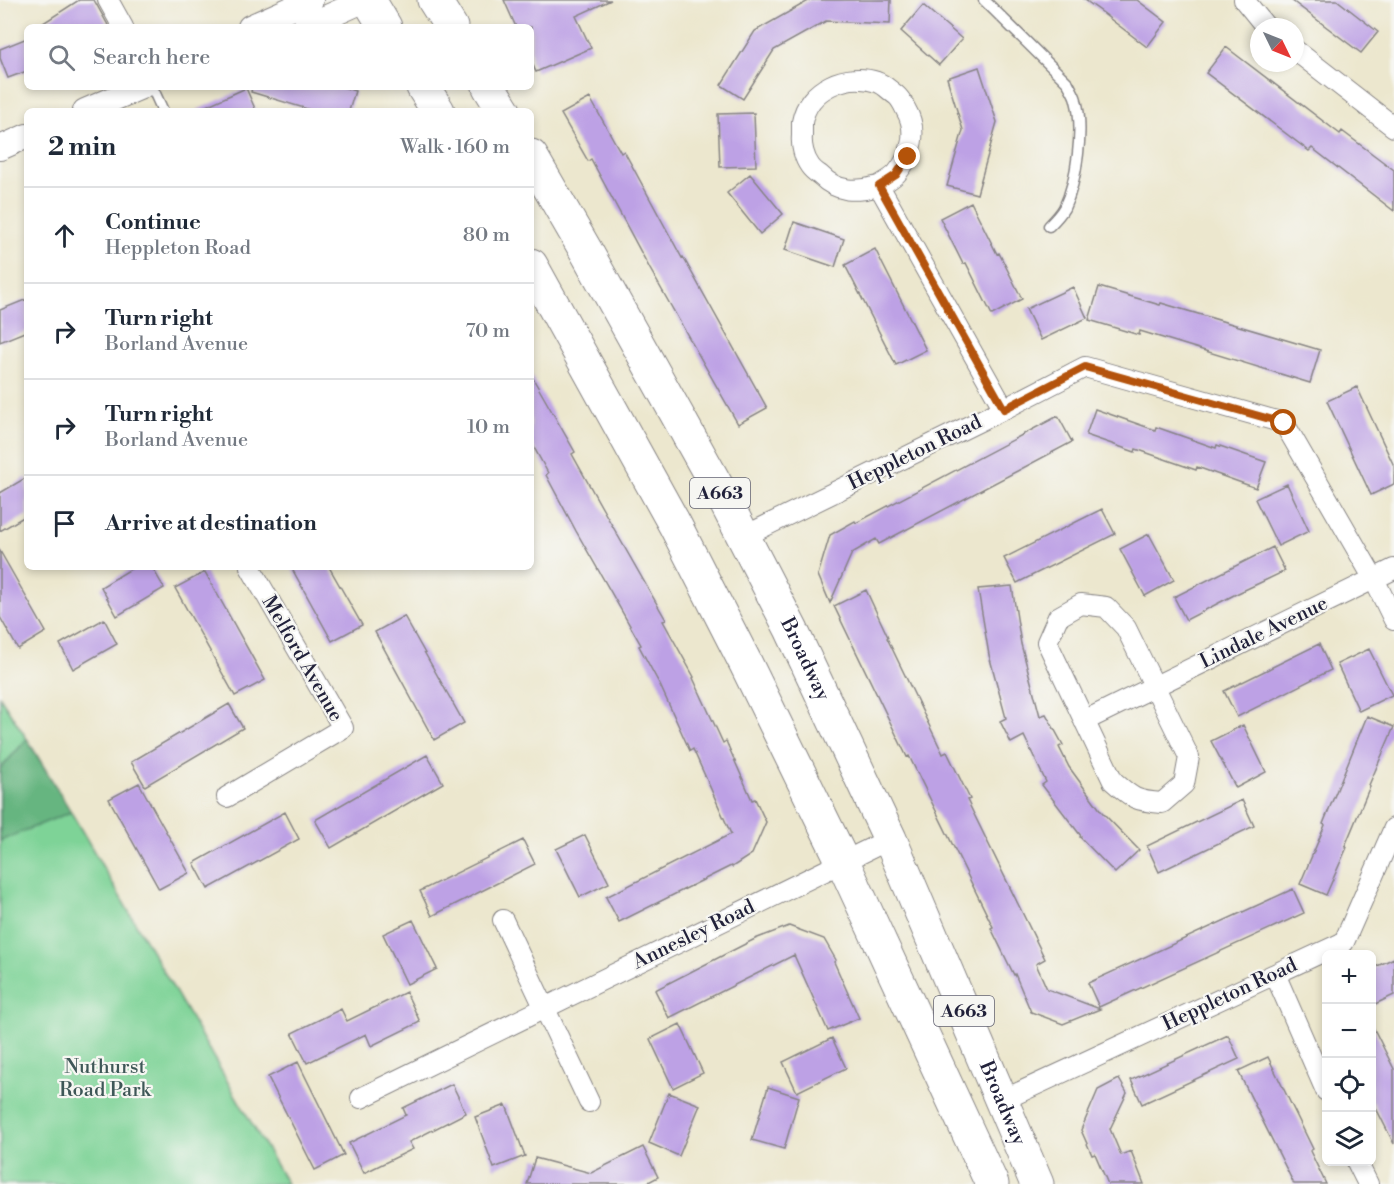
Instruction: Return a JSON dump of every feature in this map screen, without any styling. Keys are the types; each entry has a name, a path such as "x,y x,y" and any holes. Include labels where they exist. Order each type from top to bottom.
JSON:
{"highway":[{"path":"369,0 383,24"},
{"path":"434,0 451,24"},
{"path":"425,90 436,108"},
{"path":"491,90 502,108"},
{"name":"Broadway","path":"534,161 725,501 791,629 890,839 1037,1184"},
{"name":"A663","path":"536,284 680,536 746,664 843,862 992,1184"}],"street":[{"path":"108,0 121,24"},
{"path":"257,24 311,0"},
{"path":"311,24 364,0"},
{"path":"453,24 456,0"},
{"path":"1244,0 1259,18"},
{"path":"1304,57 1394,127"},
{"path":"852,78 878,82 900,98 910,116 913,140 908,157 896,175 879,186 860,191 848,190 827,183 810,166 801,144 802,120 810,104 823,89 831,84 852,78"},
{"path":"93,108 134,90"},
{"path":"0,148 24,137"},
{"path":"879,186 1004,409"},
{"name":"Heppleton Road","path":"743,537 1085,367 1284,423 1374,579 1394,620"},
{"name":"Lindale Avenue","path":"1084,721 1394,569"},
{"name":"Melford Avenue","path":"227,797 343,728 252,570"},
{"path":"1081,604 1106,607 1126,628 1189,757 1184,784 1162,803 1139,801 1113,781 1084,721 1047,642 1058,617 1081,604"},
{"name":"Heppleton Road","path":"1003,1100 1344,942 1394,828"},
{"name":"Annesley Road","path":"361,1098 890,839"},
{"path":"503,920 589,1102"},
{"path":"1275,974 1322,1082"},
{"path":"1359,1166 1368,1184"}],"lane":[{"path":"984,0 1068,83 1076,100 1080,133 1077,160 1064,208 1049,226"},
{"path":"153,90 162,108"}],"green space":[{"name":"Nuthurst Road Park","path":"0,697 75,819 287,1184 0,1184"},
{"path":"27,739 71,812 0,841 0,769"}],"building":[{"path":"79,0 94,0 107,24 42,24"},
{"path":"504,0 611,0 576,16 591,48 536,72 534,68 534,24 515,24"},
{"path":"810,0 891,0 890,24 826,21 774,50 743,99 721,85 755,31"},
{"path":"1085,0 1137,0 1166,22 1147,47"},
{"path":"1291,0 1337,0 1378,32 1361,53"},
{"path":"923,5 962,39 939,65 901,31"},
{"path":"24,39 24,72 8,78 0,58 0,49"},
{"path":"1226,47 1250,65 1250,72 1259,72 1340,134 1342,131 1394,170 1394,211 1312,148 1309,151 1206,73"},
{"path":"979,67 997,122 977,194 947,186 963,130 947,78"},
{"path":"242,90 247,90 255,108 202,108"},
{"path":"251,90 355,91 350,108 304,108 251,92"},
{"path":"590,98 621,153 624,151 767,408 738,424 591,159 588,161 561,114"},
{"path":"754,113 756,166 720,167 718,114"},
{"path":"750,174 783,214 760,234 727,193"},
{"path":"971,202 1022,299 992,315 940,218"},
{"path":"794,222 844,239 835,267 785,250"},
{"path":"875,249 926,350 896,365 845,265"},
{"path":"1073,287 1087,318 1041,340 1026,309"},
{"path":"1099,287 1320,350 1310,383 1140,331 1139,335 1089,320"},
{"path":"24,300 24,332 0,342 0,310"},
{"path":"534,380 575,452 572,454 666,620 663,621 694,677 723,743 726,741 752,800 755,799 766,822 752,854 732,867 619,922 606,897 731,834 693,749 690,751 660,685 639,646 641,645 576,531 546,475 548,473 534,447"},
{"path":"1357,387 1394,466 1394,484 1371,495 1327,401"},
{"path":"1095,409 1155,430 1156,427 1216,448 1217,445 1266,462 1256,488 1197,467 1196,470 1136,449 1135,452 1086,435"},
{"path":"1058,416 1072,442 879,544 876,539 852,553 830,603 818,575 830,535"},
{"path":"24,479 24,517 0,531 0,493"},
{"path":"1287,484 1309,531 1278,546 1255,499"},
{"path":"1102,509 1115,534 1017,583 1004,558"},
{"path":"1149,534 1174,580 1145,596 1120,549"},
{"path":"1273,547 1285,571 1186,620 1174,597"},
{"path":"0,551 46,632 18,649 0,617"},
{"path":"129,570 154,570 164,588 117,616 101,587"},
{"path":"293,570 331,570 362,625 332,641"},
{"path":"205,572 265,680 235,696 175,588"},
{"path":"1012,586 1021,644 1040,716 1046,714 1063,745 1059,747 1069,767 1101,811 1139,850 1115,873 1080,837 1042,785 1046,782 1024,736 1011,743 1000,721 1006,718 989,655 978,589"},
{"path":"866,590 943,754 947,752 970,799 967,800 1045,959 1036,964 1047,989 1100,1009 1063,1024 1031,1012 1015,974 991,928 993,927 834,606"},
{"path":"404,616 464,723 434,740 375,632"},
{"path":"104,619 117,644 73,669 60,644"},
{"path":"1319,644 1331,670 1237,717 1224,691"},
{"path":"1369,649 1392,695 1359,711 1337,664"},
{"path":"229,704 243,728 145,786 131,762"},
{"path":"1367,716 1394,727 1326,895 1300,884"},
{"path":"1243,725 1266,772 1236,788 1211,741"},
{"path":"427,755 443,783 331,848 315,820"},
{"path":"139,783 189,873 159,889 109,799"},
{"path":"1242,800 1254,826 1159,872 1147,846"},
{"path":"285,812 299,839 208,889 194,863"},
{"path":"585,835 609,883 580,897 556,849"},
{"path":"523,840 535,864 432,916 420,891"},
{"path":"1293,889 1304,913 1099,1007 1088,983"},
{"path":"413,920 437,969 407,984 383,934"},
{"path":"789,926 824,939 836,960 834,962 859,1018 828,1031 794,955 669,1018 655,990 755,939"},
{"path":"1394,958 1394,995 1376,1004 1376,967"},
{"path":"406,992 420,1022 371,1046 366,1034 307,1063 292,1033 341,1009 347,1021"},
{"path":"680,1024 703,1073 673,1088 650,1039"},
{"path":"1376,1033 1394,1069 1394,1144 1376,1108"},
{"path":"1228,1035 1239,1059 1142,1104 1131,1080"},
{"path":"832,1038 846,1068 797,1092 783,1062"},
{"path":"1268,1057 1313,1149 1310,1151 1326,1184 1294,1184 1238,1071"},
{"path":"298,1062 344,1155 315,1170 268,1077"},
{"path":"1119,1079 1127,1093 1110,1129 1121,1155 1131,1151 1144,1184 1108,1184 1081,1130 1098,1090"},
{"path":"452,1084 466,1113 409,1142 413,1149 364,1173 349,1143 406,1115 403,1108"},
{"path":"768,1087 799,1097 784,1149 752,1140"},
{"path":"669,1093 700,1105 679,1156 649,1143"},
{"path":"506,1105 525,1156 494,1168 475,1117"},
{"path":"643,1147 658,1177 645,1184 527,1184 535,1158 591,1173"}],"route":[{"path":"908,157 896,175 879,186 1004,409 1085,367 1284,423"}]}
